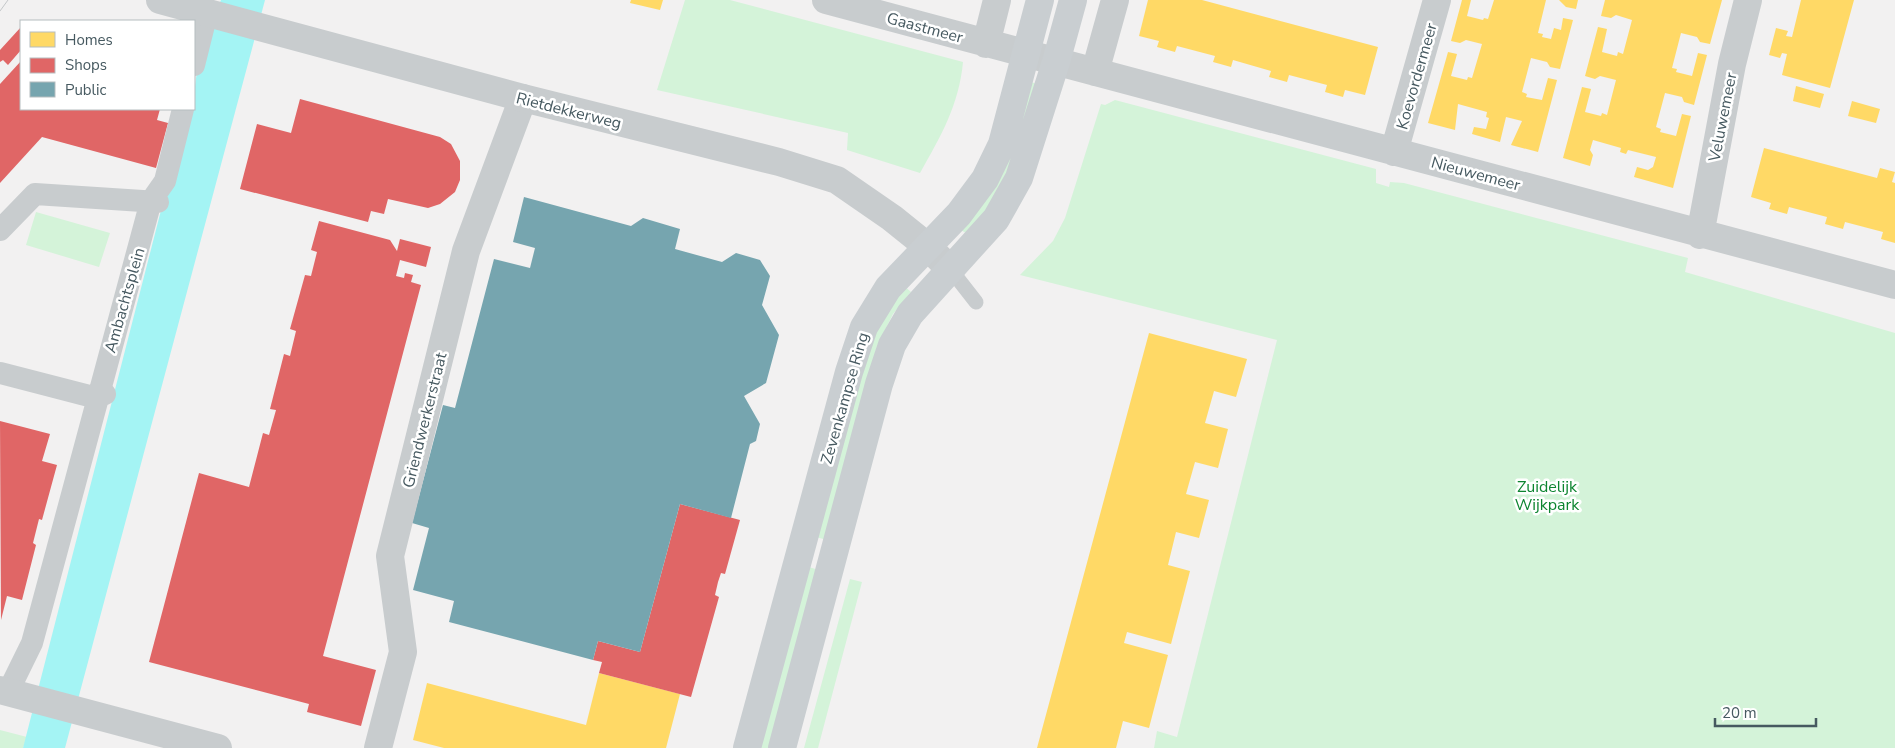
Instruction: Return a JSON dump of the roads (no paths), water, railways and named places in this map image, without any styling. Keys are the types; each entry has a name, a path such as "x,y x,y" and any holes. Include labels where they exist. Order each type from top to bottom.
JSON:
{"main road":[{"name":"Zevenkampse Ring","path":"746,748 849,372 864,327 888,288 959,214 986,179 1002,144 1040,0"},
{"name":"Zevenkampse Ring","path":"782,748 884,368 892,345 910,314 996,219 1020,178 1073,0"}],"street":[{"name":"Rietdekkerweg","path":"160,0 523,98 779,162 838,180 892,218 928,247 951,270"},
{"name":"Gaastmeer","path":"826,0 1056,62"},
{"path":"986,44 997,0"},
{"path":"1095,72 1115,0"},
{"name":"Koevordermeer","path":"1394,152 1437,0"},
{"name":"Veluwemeer","path":"1700,234 1732,64 1748,0"},
{"path":"195,61 207,13"},
{"name":"Nieuwemeer","path":"1056,62 1895,285"},
{"name":"Griendwerkerstraat","path":"378,748 403,652 390,556 466,251 523,98"},
{"name":"Ambachtsplein","path":"13,693 32,643 88,431 101,396 183,110"},
{"path":"0,230 34,194 158,195"},
{"path":"0,374 101,396"},
{"path":"13,693 218,748"}],"lane":[{"path":"951,270 976,302"}],"water":[{"path":"221,0 265,0 65,748 23,748 187,110 195,110 198,66 210,27"}],"tram line":[{"path":"0,11 8,0"}],"park label":[{"name":"Zuidelijk Wijkpark","path":"1547,495"}]}
